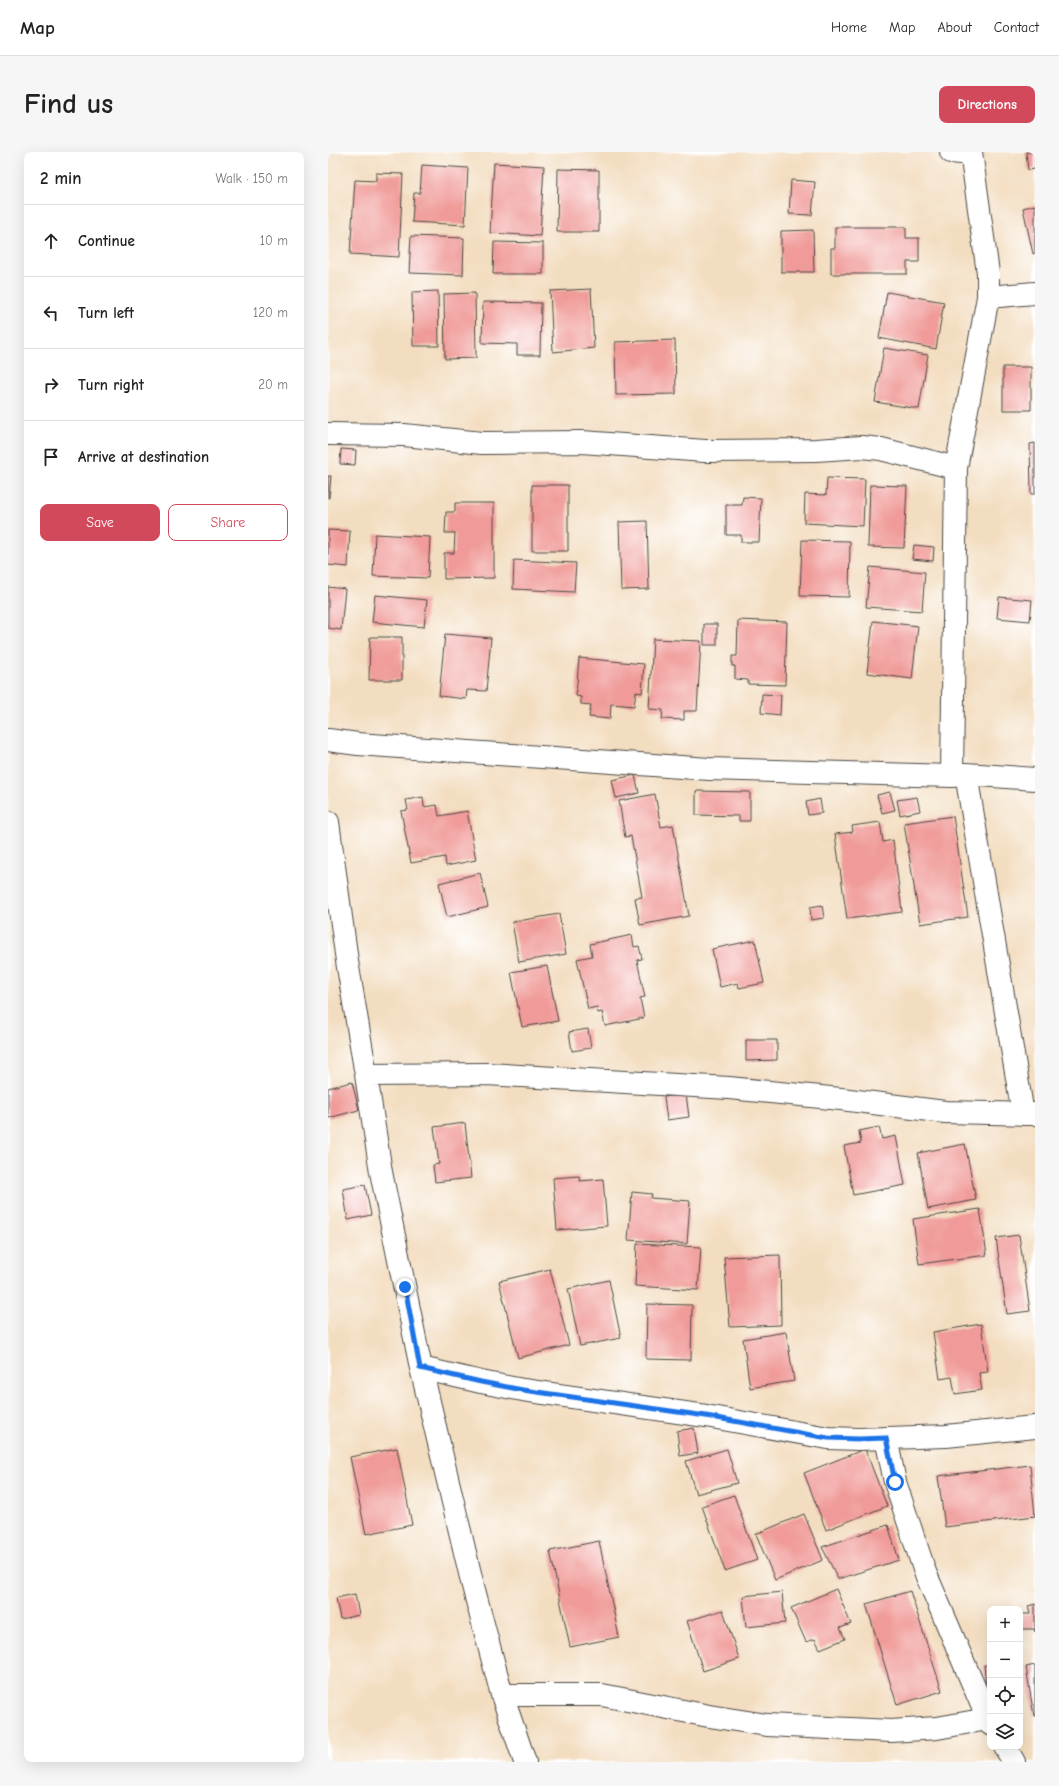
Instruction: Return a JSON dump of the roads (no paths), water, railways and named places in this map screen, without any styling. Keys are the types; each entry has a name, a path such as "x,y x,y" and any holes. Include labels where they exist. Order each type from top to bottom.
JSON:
{"street":[{"path":"366,1075 487,1074 721,1087 841,1099 945,1112 1029,1114 958,775 956,468 988,297 988,272 965,153"},
{"path":"988,297 1035,293"},
{"path":"328,434 404,435 482,443 582,442 705,451 816,450 862,447 881,449 956,468"},
{"path":"328,740 358,744 709,769 958,775 1035,779"},
{"path":"328,822 347,962 366,1075 380,1172 420,1368 472,1586 502,1695 525,1762"},
{"path":"420,1368 523,1390 706,1416 821,1436 859,1439 946,1436 1035,1427"},
{"path":"886,1438 895,1482 925,1572 987,1720"},
{"path":"502,1695 602,1695 716,1717 767,1725 891,1731 938,1728 987,1722"},
{"path":"1007,1750 1014,1762"}]}
